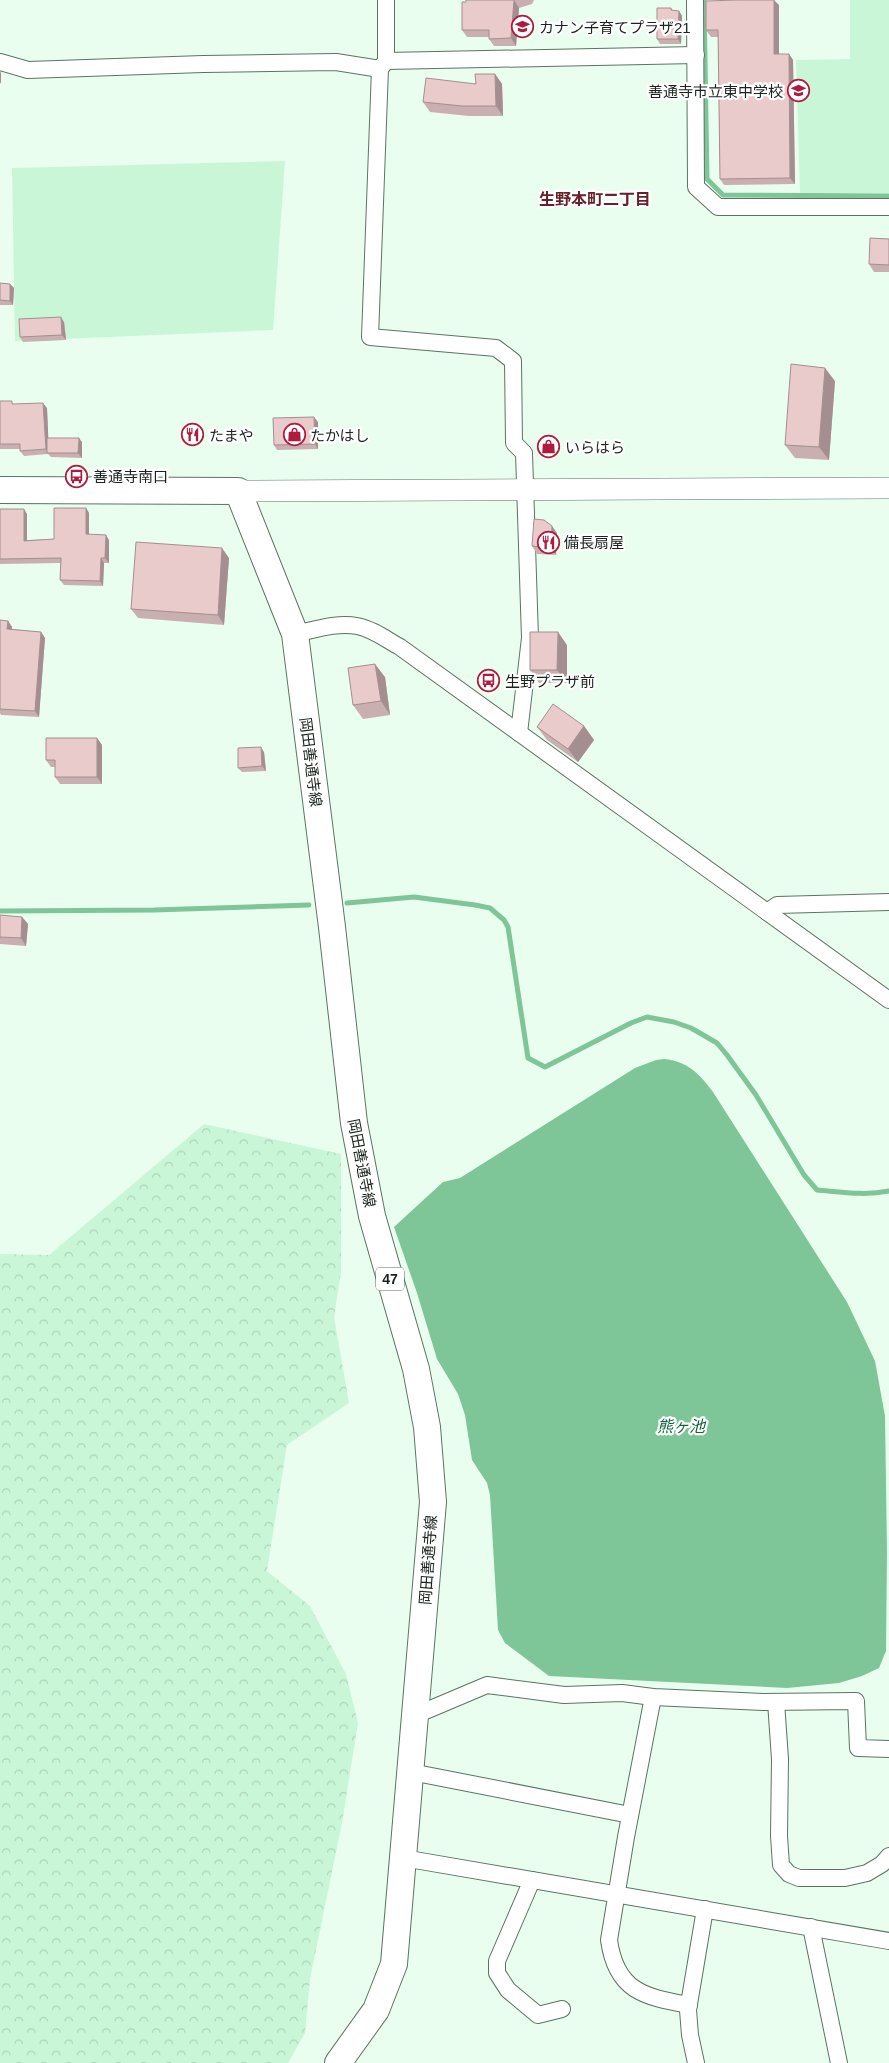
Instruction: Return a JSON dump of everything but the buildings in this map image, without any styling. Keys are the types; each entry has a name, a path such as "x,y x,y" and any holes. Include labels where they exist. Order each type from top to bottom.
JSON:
{"main road":[{"path":"0,490 238,491"},
{"name":"岡田善通寺線","path":"238,491 295,634 332,927 354,1124 372,1216 416,1369 427,1427 433,1502 394,1964 376,2010 338,2063"}],"street":[{"path":"386,0 370,337 496,348 513,361 514,444 524,453 530,638 519,732"},
{"path":"695,0 696,187 718,207 889,207"},
{"path":"0,62 28,70 336,62 383,65 696,55"},
{"path":"238,491 889,488"},
{"path":"295,634 337,626 358,626 376,633 400,647 889,1000"},
{"path":"767,912 777,905 889,902"},
{"path":"416,1715 487,1685 564,1696 622,1693 653,1697 776,1702 856,1701 858,1748 889,1748"},
{"path":"653,1697 616,1894 609,1940 610,1953 625,1980 638,1992 652,1998 689,2005"},
{"path":"776,1702 780,1759 779,1836 781,1865 789,1874 799,1878 845,1878 866,1873 882,1864 889,1856"},
{"path":"411,1772 630,1815"},
{"path":"402,1858 889,1940"},
{"path":"532,1880 497,1961 497,1973 508,1990 538,2015 562,2009"},
{"path":"696,2063 690,2035 689,2005 705,1909"},
{"path":"811,1927 839,2063"}],"green space":[{"path":"850,0 889,0 889,193 800,193 796,60 850,59"},
{"path":"285,161 273,330 15,341 12,168"},
{"path":"204,1124 341,1154 341,1272 334,1317 349,1403 287,1445 267,1571 310,1606 346,1674 358,1723 342,1823 310,1979 305,2033 288,2063 0,2063 0,1254 49,1255"}],"water":[{"name":"熊ヶ池","path":"664,1059 680,1062 692,1070 713,1092 847,1302 875,1361 885,1416 886,1651 879,1668 862,1676 839,1683 787,1688 549,1676 505,1643 498,1630 490,1495 487,1483 472,1460 465,1415 458,1394 437,1359 394,1227 443,1182 460,1178 635,1068"}],"waterway":[{"path":"704,0 707,179 723,195 889,196"},
{"path":"347,903 414,897 490,908 504,920 508,927 528,1058 545,1067 631,1023 647,1017 674,1022 691,1028 717,1043 727,1055 756,1095 804,1175 817,1190 844,1193 889,1191"},
{"path":"0,911 154,910 309,905"}],"place":[{"name":"カナン子育てプラザ21","path":"523,27"},
{"name":"善通寺市立東中学校","path":"799,91"},
{"name":"たまや","path":"193,435"},
{"name":"たかはし","path":"294,435"},
{"name":"いらはら","path":"549,447"},
{"name":"善通寺南口","path":"77,476"},
{"name":"備長扇屋","path":"548,542"},
{"name":"生野プラザ前","path":"489,681"}],"district":[{"name":"生野本町二丁目","path":"595,199"}]}
